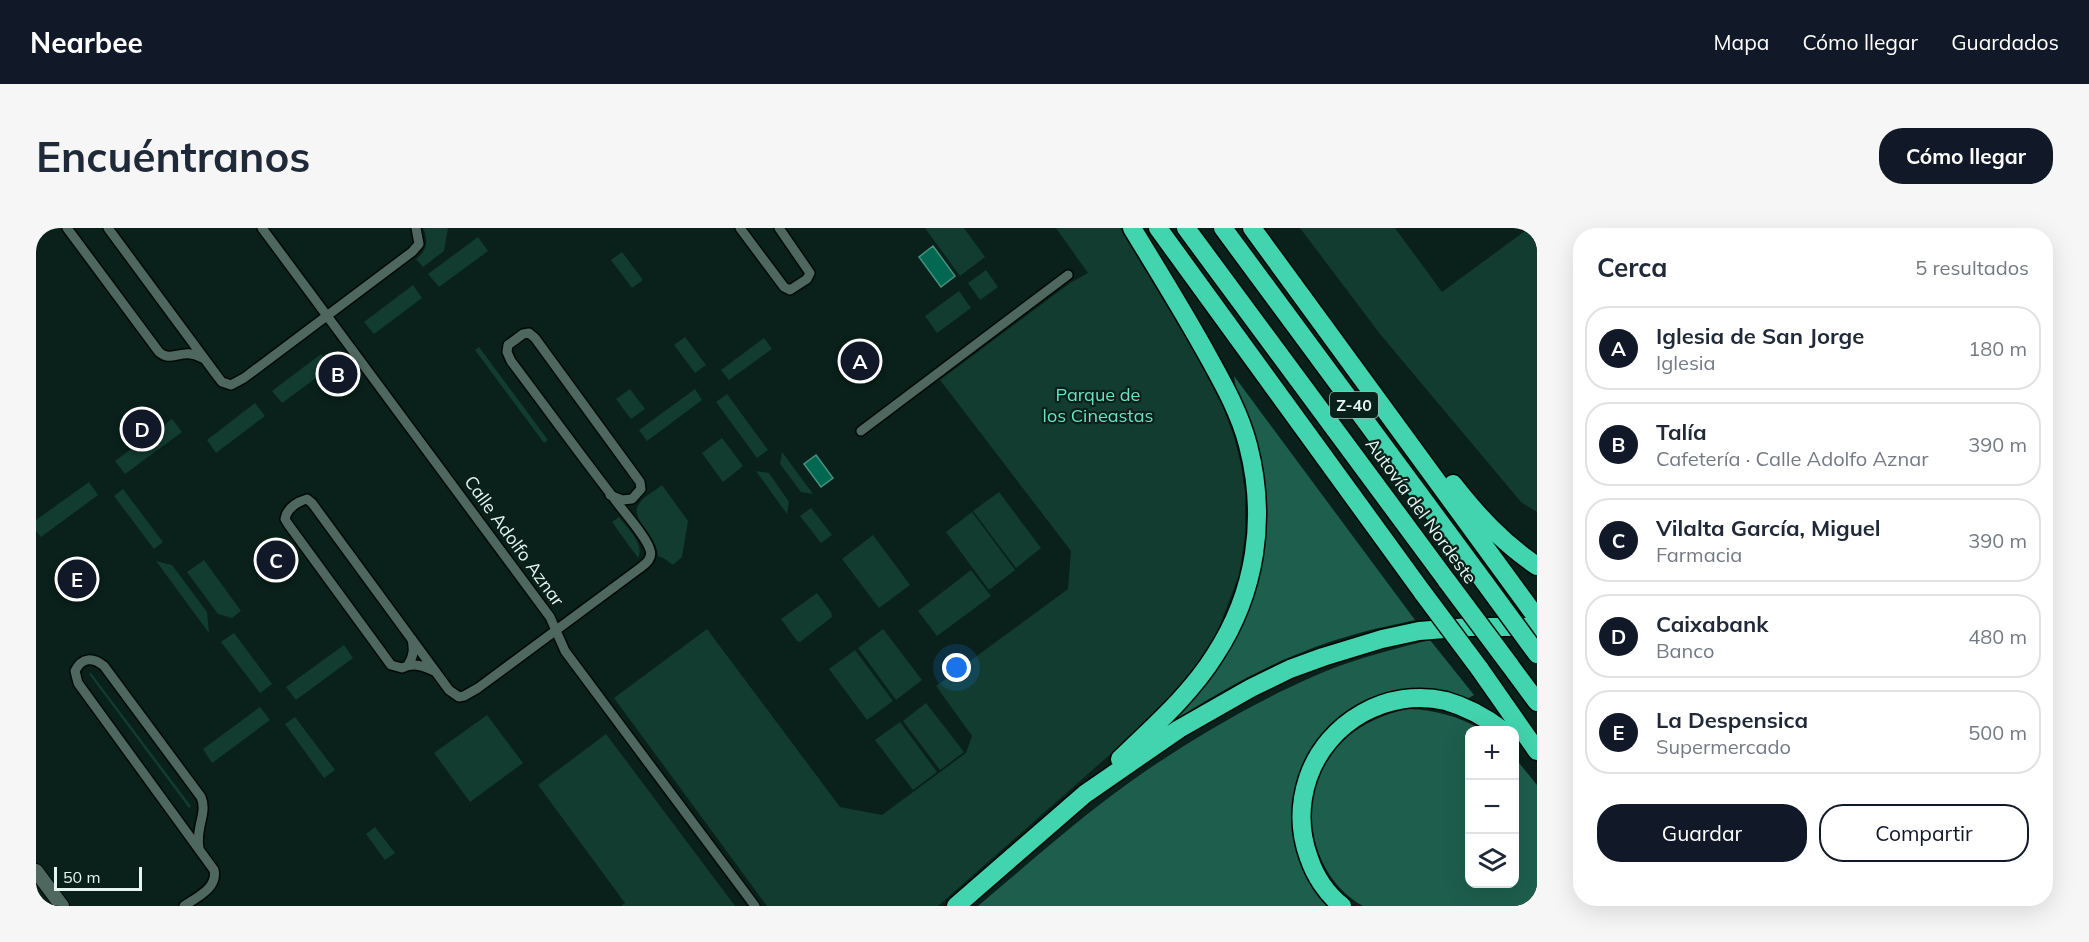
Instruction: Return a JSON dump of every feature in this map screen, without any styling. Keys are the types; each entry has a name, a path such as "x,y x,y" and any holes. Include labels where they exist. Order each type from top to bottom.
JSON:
{"highway":[{"path":"956,906 1085,794 1171,710 1214,657 1229,633 1252,573 1257,508 1248,444 1238,415 1197,335 1132,228"},
{"path":"1150,228 1301,427"},
{"path":"1158,228 1537,751"},
{"name":"Autovía del Nordeste","path":"1186,228 1537,702"},
{"name":"Autovía del Nordeste","path":"1222,228 1537,654"},
{"path":"1251,228 1537,618"},
{"path":"1362,380 1422,445 1480,518 1517,553 1537,566"},
{"path":"1085,794 1179,729 1216,707 1270,678 1323,657 1382,639 1419,631 1470,627 1537,629"},
{"path":"1342,906 1323,886 1312,866 1304,845 1301,820 1303,795 1311,769 1335,732 1351,719 1374,707 1398,700 1423,699 1444,701 1466,708 1497,726"},
{"path":"1519,743 1537,759"}],"main road":[{"path":"36,871 62,906"}],"street":[{"path":"68,228 163,357 169,358 179,353 194,354 206,361"},
{"path":"108,228 222,382 227,384 235,383 412,252 418,247 416,228"},
{"name":"Calle Adolfo Aznar","path":"262,228 550,617 565,651 755,906"},
{"path":"410,228 419,241"},
{"path":"740,228 784,287 790,290 807,279 810,273 779,228"},
{"path":"861,431 1068,275"},
{"path":"179,353 186,340 184,332"},
{"path":"436,672 417,665 395,668 386,659 288,524 285,519 290,508 300,501 306,500 312,503 454,695 464,696 557,630 648,561 651,554 649,546 508,356 508,345 523,334 529,333 535,338 640,482 640,489 632,499 632,523"},
{"path":"610,495 622,500 632,499"},
{"path":"408,665 414,649 412,638"},
{"path":"184,906 209,888 215,879 214,870 78,683 75,671 82,661 97,660 104,666 201,797 205,807 197,834 199,848"},
{"path":"176,817 187,822 194,821 201,816"}],"green space":[{"path":"423,228 448,228 444,251 423,267 416,259 426,245"},
{"path":"925,228 964,228 985,257 960,276"},
{"name":"Parque de los Cineastas","path":"1056,228 1120,228 1198,358 1223,407 1241,465 1245,493 1245,535 1239,575 1216,635 1202,660 1164,707 938,906 767,906 614,698 707,629 840,807 882,815 966,753 972,736 936,686 1068,589 1071,551 940,380 1070,283 1088,273"},
{"path":"1300,228 1395,228 1442,292 1529,228 1537,228 1537,512 1521,502 1380,334"},
{"path":"478,237 488,251 439,287 428,274"},
{"path":"622,252 643,280 632,288 611,260"},
{"path":"986,270 998,287 980,300 968,283"},
{"path":"413,285 422,298 374,334 364,322"},
{"path":"959,291 971,308 937,333 925,316"},
{"path":"685,337 706,365 695,373 674,345"},
{"path":"764,338 772,349 729,380 721,370"},
{"path":"479,347 548,440 544,443 475,350"},
{"path":"321,354 331,367 282,403 272,391"},
{"path":"630,389 645,409 631,419 616,399"},
{"path":"695,389 702,400 647,441 639,430"},
{"path":"727,394 768,450 757,458 716,402"},
{"path":"255,403 265,416 216,453 207,440"},
{"path":"172,419 182,432 125,474 115,461"},
{"path":"722,438 743,466 723,482 702,453"},
{"path":"782,452 813,494 801,492 780,464"},
{"path":"756,471 769,473 789,502 787,514"},
{"path":"89,482 98,495 41,537 36,531 36,520"},
{"path":"662,485 688,521 682,557 673,565 658,556 657,548 637,515 641,501"},
{"path":"123,489 163,542 154,549 114,496"},
{"path":"999,492 1041,548 1016,568 973,511"},
{"path":"811,508 832,535 821,543 800,516"},
{"path":"972,512 1015,570 989,590 946,532"},
{"path":"619,517 637,542 640,553 638,558 612,522"},
{"path":"873,535 910,585 879,608 842,559"},
{"path":"204,560 241,611 232,618 218,614 187,572"},
{"path":"156,561 172,565 207,612 209,633"},
{"path":"971,570 991,596 937,636 918,611"},
{"path":"817,593 831,612 832,617 800,642 797,641 781,619"},
{"path":"883,629 922,680 896,700 858,648"},
{"path":"234,633 272,684 260,693 221,642"},
{"path":"344,645 353,658 296,700 286,687"},
{"path":"855,650 893,701 867,720 829,669"},
{"path":"91,673 191,806 189,808 89,674"},
{"path":"926,703 964,752 940,770 903,721"},
{"path":"260,707 270,720 212,763 203,749"},
{"path":"487,715 523,763 470,802 434,753"},
{"path":"295,717 335,770 324,778 285,724"},
{"path":"900,722 937,772 913,790 875,740"},
{"path":"606,734 735,906 621,906 625,903 538,785"},
{"path":"375,827 395,853 385,860 366,834"}],"shaded area":[{"path":"933,246 955,276 941,287 919,257"},
{"path":"1234,376 1415,620 1332,641 1284,660 1217,694 1174,721 1171,718 1259,574 1266,536 1266,496 1258,452 1236,389"},
{"path":"816,455 833,478 821,487 804,464"},
{"path":"1430,640 1474,695 1465,700 1436,692 1325,733 1308,754 1299,777 1294,804 1331,906 978,906 1110,797 1153,766 1232,717 1288,688 1342,665"},
{"path":"1408,709 1428,711 1474,726 1465,726 1465,888 1519,888 1519,763 1537,785 1537,906 1363,906 1347,895 1334,881 1324,866 1313,830 1314,792 1319,774 1326,761 1344,739 1368,723"}],"place":[{"name":"Iglesia de San Jorge","path":"860,361"},
{"name":"Talía","path":"338,374"},
{"name":"Caixabank","path":"142,429"},
{"name":"Vilalta García, Miguel","path":"276,560"},
{"name":"La Despensica","path":"77,579"}]}
